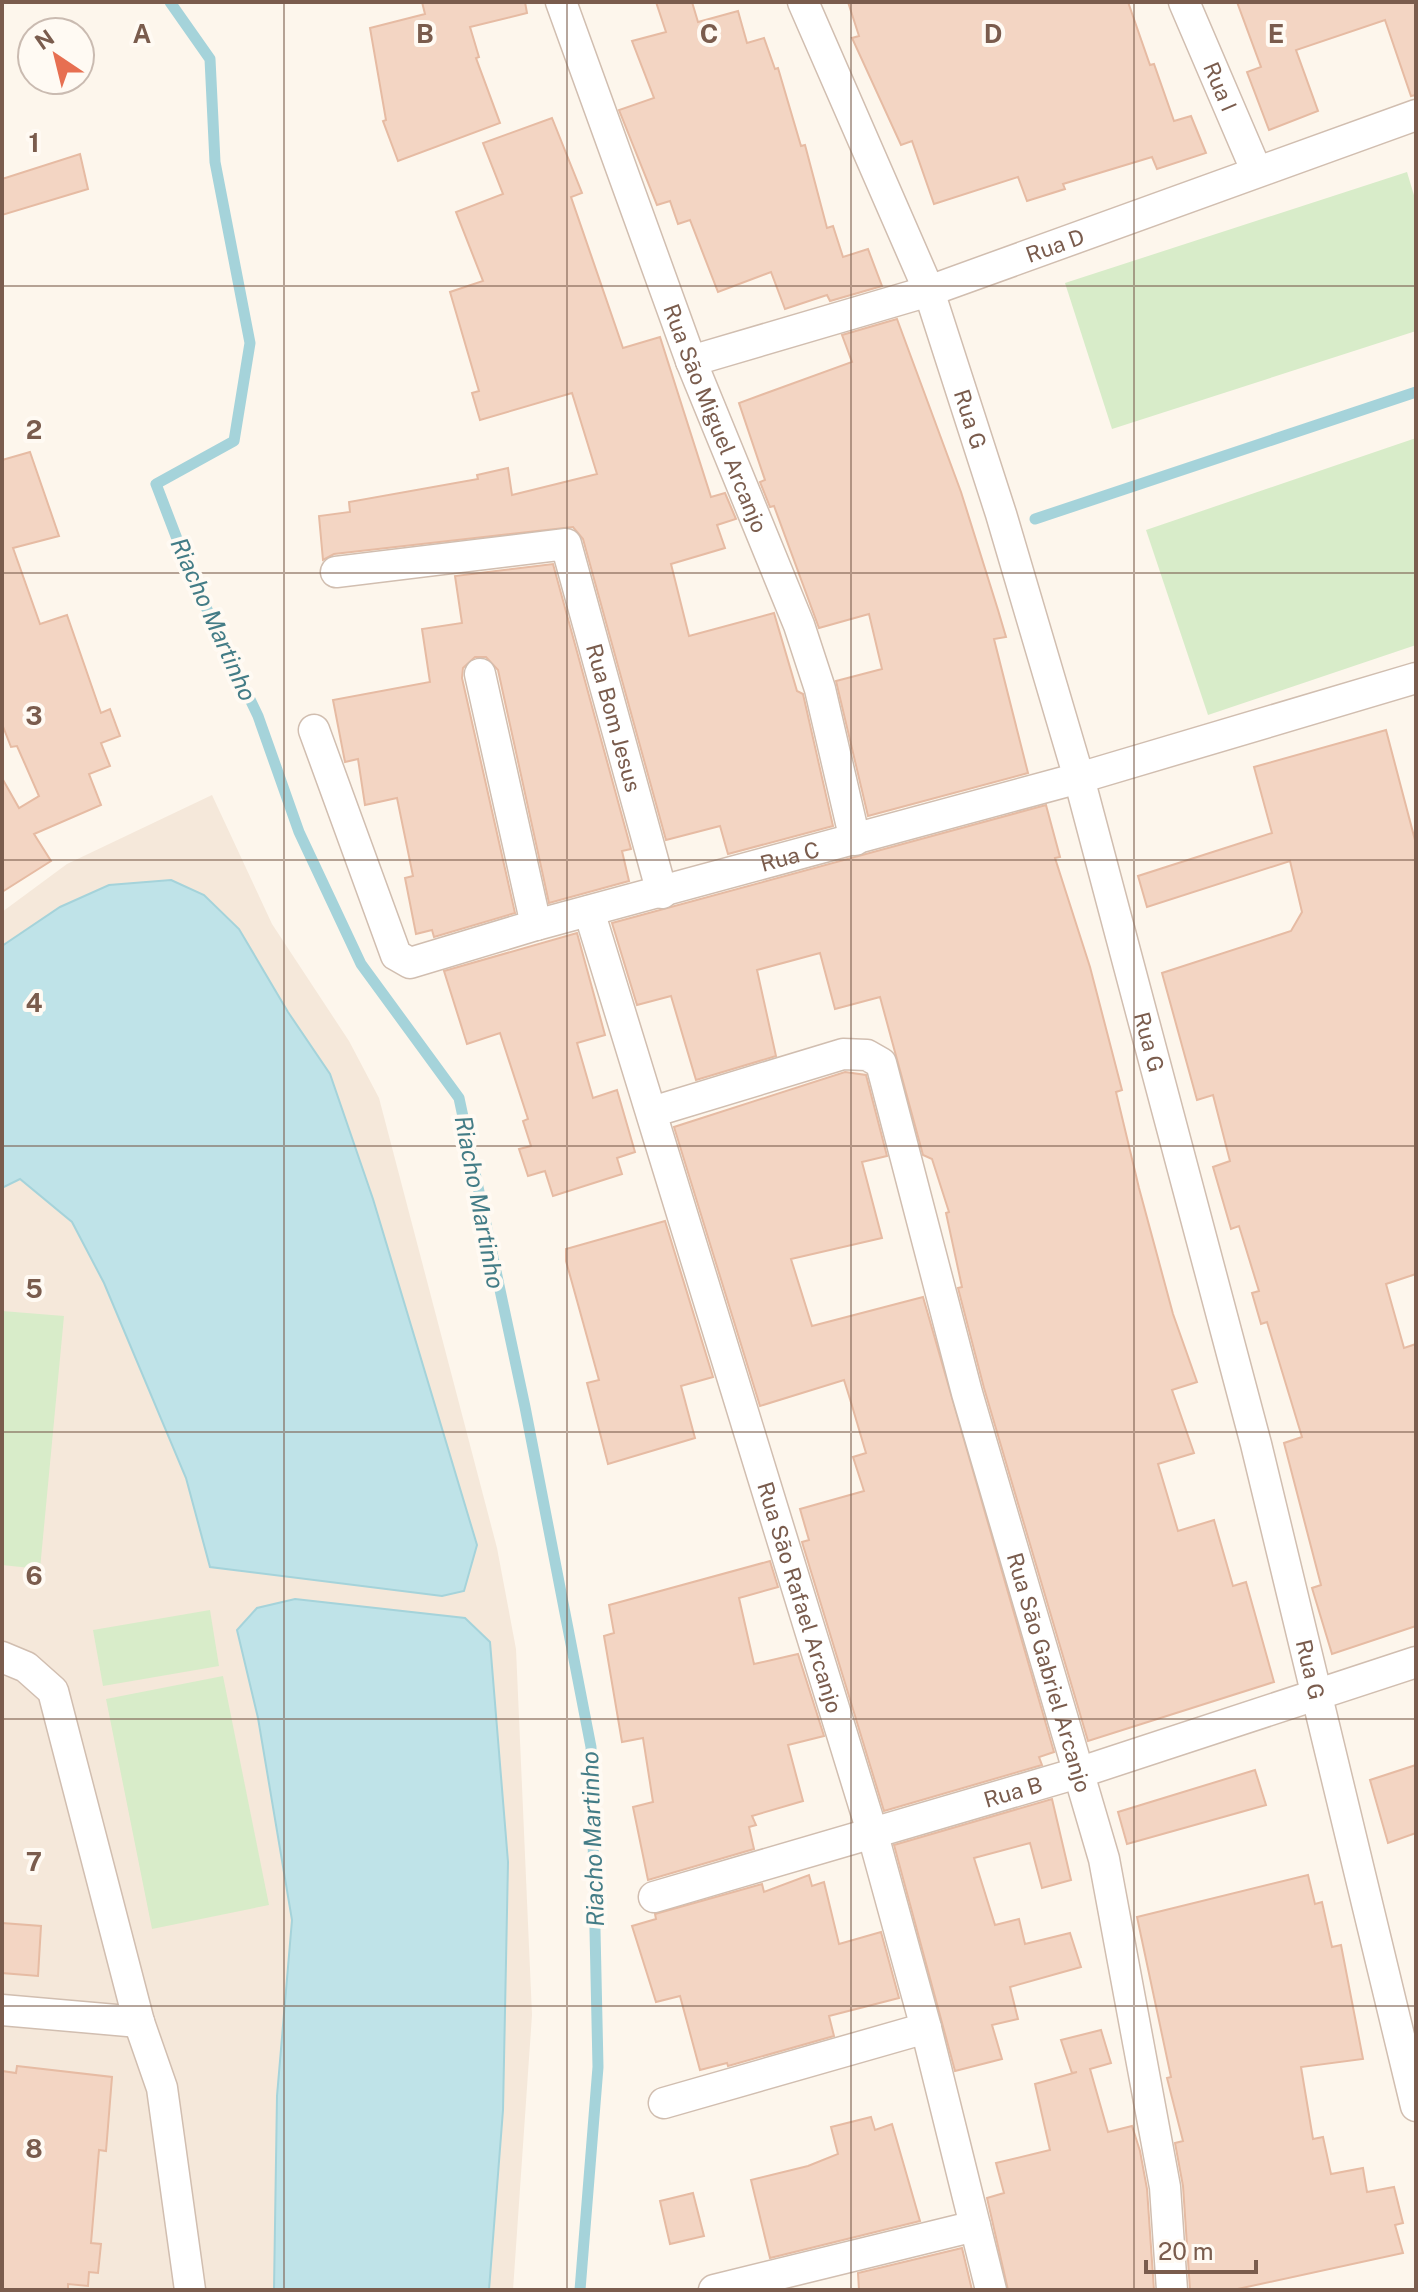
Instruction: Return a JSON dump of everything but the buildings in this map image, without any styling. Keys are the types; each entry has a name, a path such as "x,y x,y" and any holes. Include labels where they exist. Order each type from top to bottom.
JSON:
{"street":[{"name":"Rua São Miguel Arcanjo","path":"561,2 691,361 799,625 820,689 855,840"},
{"name":"Rua G","path":"803,2 929,291 1001,514 1079,778 1256,1444 1416,2106"},
{"name":"Rua I","path":"1184,2 1256,170"},
{"name":"Rua D","path":"691,361 929,291 1256,170 1416,115"},
{"name":"Rua Bom Jesus","path":"336,572 566,544 662,893"},
{"path":"480,674 536,925"},
{"name":"Rua C","path":"314,730 400,960 410,963 536,925 1079,778 1416,678"},
{"name":"Rua São Rafael Arcanjo","path":"589,911 873,1835 926,2028 991,2290"},
{"name":"Rua São Gabriel Arcanjo","path":"652,1112 843,1054 867,1055 881,1063 967,1393 1081,1772 1104,1859 1165,2187 1172,2290"},
{"path":"2,1657 26,1667 53,1691 139,2022 162,2088 190,2290"},
{"name":"Rua B","path":"654,1897 1081,1772 1315,1698 1416,1662"},
{"path":"2,2010 139,2022"},
{"path":"664,2103 926,2028"},
{"path":"714,2290 975,2226"}],"shaded area":[{"path":"212,795 272,924 349,1041 379,1098 497,1548 516,1649 532,2015 513,2290 2,2290 2,912 67,864"}],"green space":[{"path":"1407,172 1416,202 1416,331 1112,429 1065,283"},
{"path":"1416,438 1416,645 1208,715 1146,530"},
{"path":"2,1311 64,1316 40,1569 2,1565"},
{"path":"210,1610 219,1666 103,1686 93,1630"},
{"path":"223,1676 269,1905 152,1929 106,1699"}],"water":[{"path":"171,880 204,895 239,929 288,1012 330,1074 373,1199 477,1545 464,1591 442,1596 210,1567 186,1478 104,1283 72,1222 20,1179 2,1188 2,946 60,907 109,885"},
{"path":"295,1599 465,1618 490,1642 508,1862 503,2110 489,2290 274,2290 277,2096 292,1920 258,1718 237,1630 257,1608"}],"waterway":[{"name":"Riacho Martinho","path":"170,2 210,59 215,162 250,343 234,441 156,484 192,578 258,716 299,832 361,964 459,1098 525,1407 591,1747 598,2067 580,2290"},
{"path":"1035,519 1416,392"}]}
